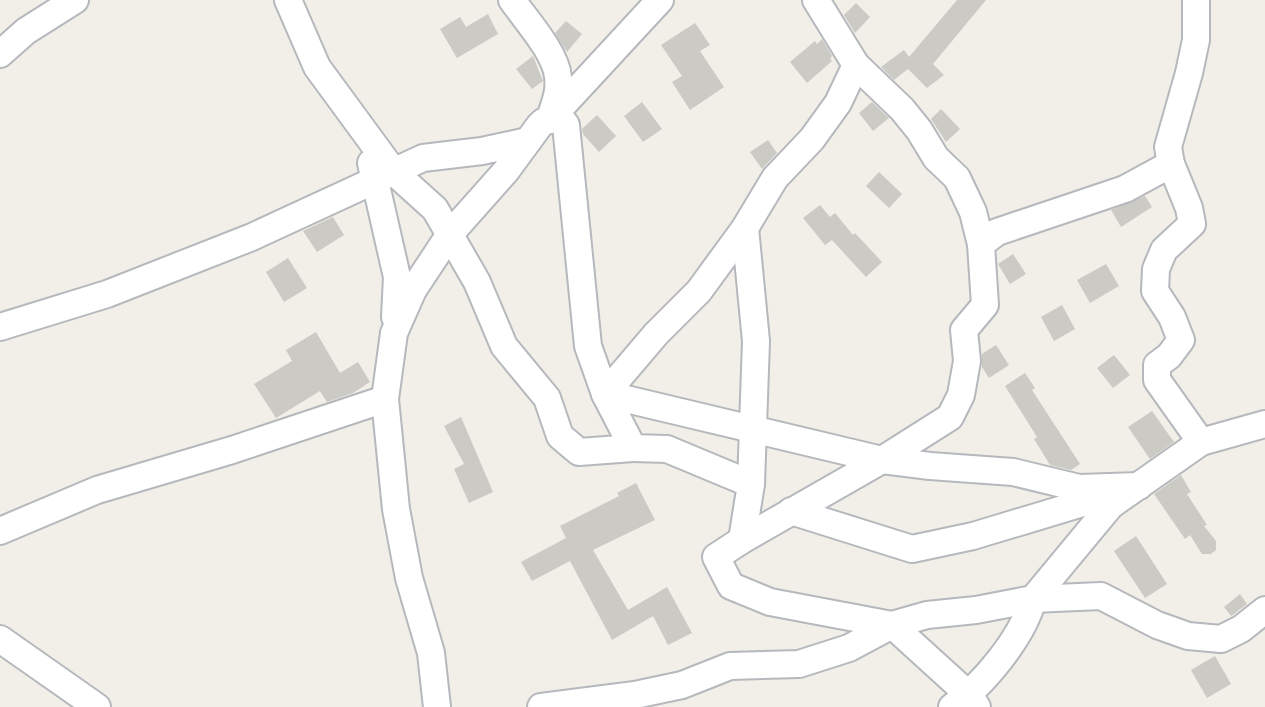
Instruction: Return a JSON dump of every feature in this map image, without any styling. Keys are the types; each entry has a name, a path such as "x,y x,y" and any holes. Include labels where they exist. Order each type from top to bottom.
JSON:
{"street":[{"path":"0,54 26,30 75,0"},
{"path":"288,0 317,67 365,132 384,175 397,277 394,333 385,399 396,509 409,578 431,653 437,707"},
{"path":"512,0 555,62 558,95 549,120"},
{"path":"549,120 660,0"},
{"path":"816,0 856,65 901,109 919,130 936,158 957,178 972,212 981,244 985,304 964,330 967,361 961,394 950,417 716,557 731,586 770,602 891,625 966,703 1005,652 1030,610 1033,599 1111,505 1201,442 1265,424"},
{"path":"1197,1 1196,40 1168,147 1171,164 1187,200 1192,224 1164,250 1156,269 1155,290 1172,317 1181,340 1169,356 1157,365 1157,380 1201,442"},
{"path":"0,33 26,30"},
{"path":"605,394 656,334 699,291 745,228 775,178 812,139 838,103 856,65"},
{"path":"394,333 413,290 450,234 506,171 543,122 560,117 566,125 577,257 588,346 605,394 633,448"},
{"path":"0,327 107,293 252,237 423,158 482,151 528,141"},
{"path":"981,244 997,232 1125,189 1171,164"},
{"path":"384,175 435,209 477,282 504,346 547,398 560,436 579,452 633,448 667,449 751,484"},
{"path":"742,540 751,484 756,341 745,228"},
{"path":"605,394 882,460 1013,472 1079,488 1139,486"},
{"path":"0,531 97,490 232,450 385,399"},
{"path":"791,511 912,549 985,532 1139,486"},
{"path":"541,707 635,695 682,685 730,666 799,664 849,648 891,625 927,615 976,610 1033,599 1101,596 1157,625 1188,636 1221,639 1232,635 1265,610"},
{"path":"0,639 97,707"}],"building":[{"path":"957,0 986,0 933,64 944,75 927,88 908,69 894,80 881,67 904,50 909,57"},
{"path":"856,3 870,17 855,33 844,15"},
{"path":"488,14 498,34 457,58 440,29 460,17 466,27"},
{"path":"566,21 582,34 567,52 555,33"},
{"path":"695,23 710,45 700,51 724,87 690,110 672,82 682,76 661,45"},
{"path":"822,39 832,61 807,83 790,62 815,41 817,44"},
{"path":"533,56 543,81 532,89 516,69"},
{"path":"642,102 662,129 643,142 624,116"},
{"path":"872,102 889,118 873,131 859,113"},
{"path":"941,109 960,129 946,142 931,119"},
{"path":"597,115 616,136 599,152 583,134 582,129"},
{"path":"768,140 777,153 762,169 750,152"},
{"path":"879,172 902,194 889,208 866,186"},
{"path":"1145,196 1152,207 1121,227 1111,210"},
{"path":"820,205 830,217 835,213 853,235 855,233 882,262 866,277 832,240 825,245 803,218"},
{"path":"333,217 344,235 317,252 303,231"},
{"path":"1013,254 1026,274 1010,284 998,264"},
{"path":"288,258 307,288 284,302 266,272"},
{"path":"1106,264 1119,286 1090,303 1077,280"},
{"path":"1062,305 1075,329 1054,341 1041,317"},
{"path":"316,332 340,373 358,362 370,382 353,393 327,402 320,391 276,418 254,384 292,361 286,350"},
{"path":"996,345 1009,365 989,378 982,367 982,354"},
{"path":"1114,355 1130,375 1113,388 1097,368"},
{"path":"1025,373 1035,388 1032,390 1080,464 1071,470 1050,465 1034,439 1037,437 1005,386"},
{"path":"1152,411 1174,442 1150,459 1128,427"},
{"path":"461,417 493,492 469,503 454,469 464,464 444,426"},
{"path":"1181,475 1191,492 1187,494 1207,525 1204,526 1216,541 1216,550 1211,554 1202,554 1190,535 1185,539 1154,494"},
{"path":"636,483 655,520 593,550 628,610 667,587 692,633 668,645 653,616 612,640 570,561 532,581 521,562 566,538 560,526 619,496 617,493"},
{"path":"1136,536 1167,584 1145,598 1114,551"},
{"path":"1240,594 1247,604 1231,616 1224,607"},
{"path":"1215,656 1231,684 1207,698 1191,670"}]}
